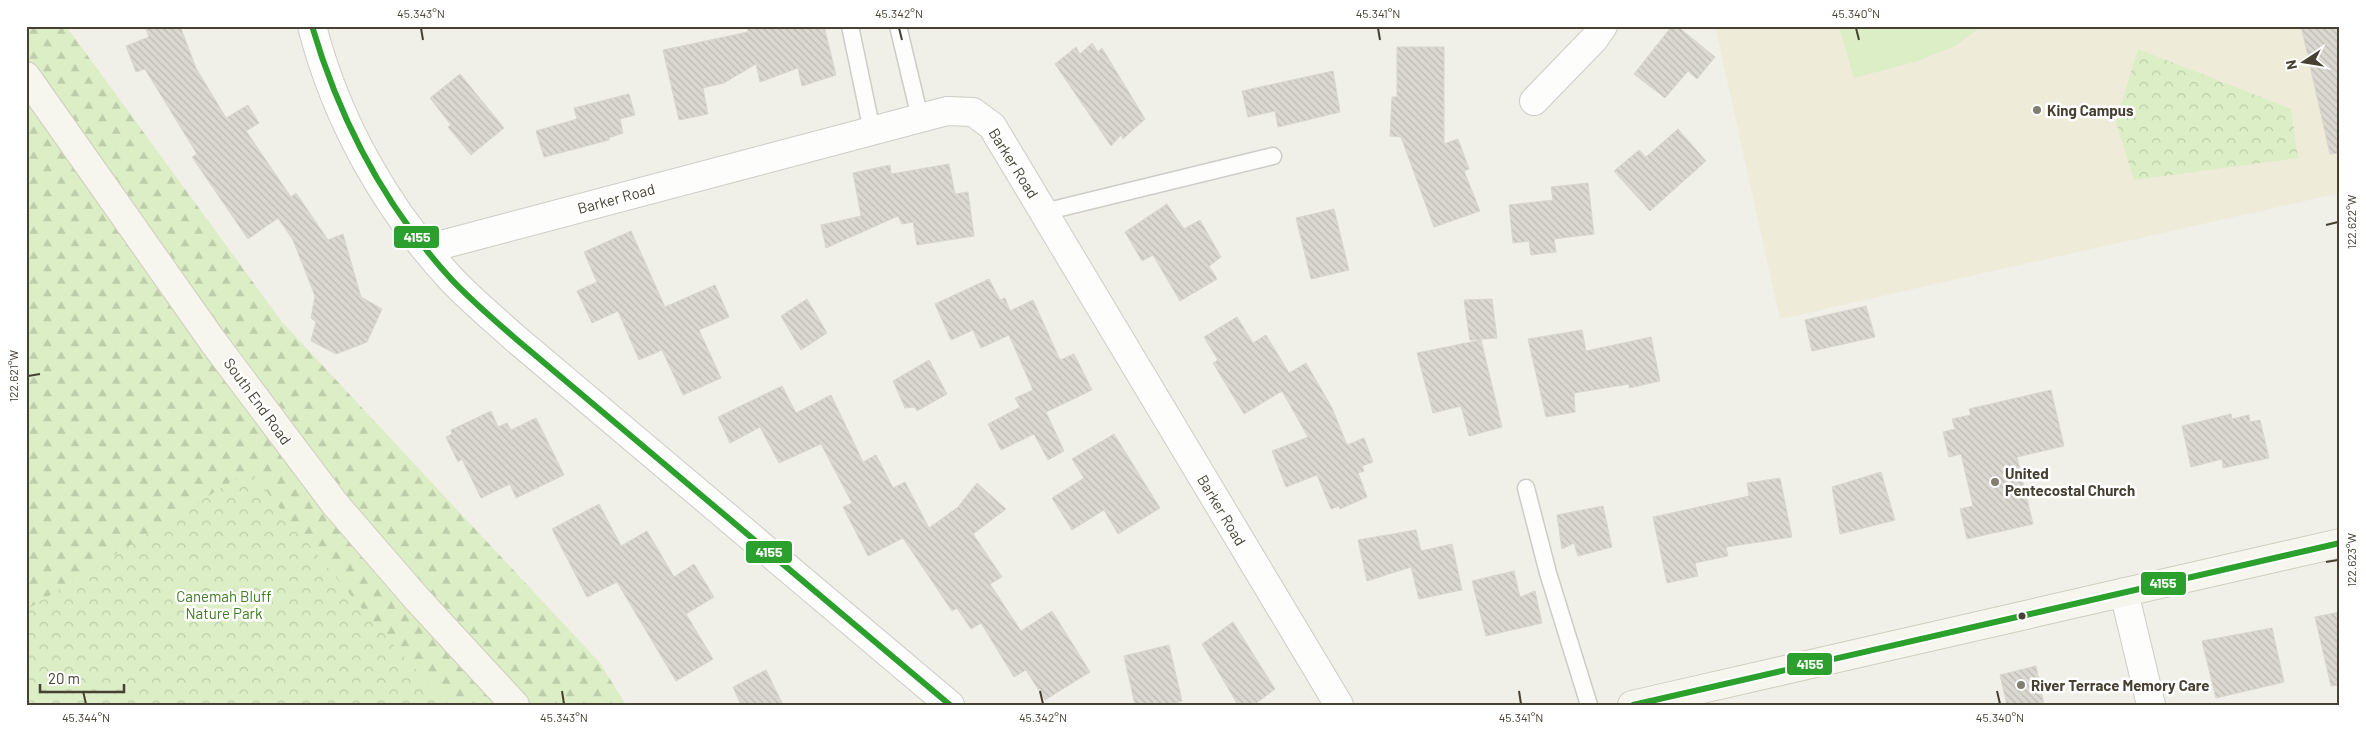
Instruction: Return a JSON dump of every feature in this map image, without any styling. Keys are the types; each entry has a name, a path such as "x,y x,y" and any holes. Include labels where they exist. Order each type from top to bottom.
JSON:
{"main road":[{"name":"South End Road","path":"26,76 214,343 335,504 418,600 515,705"},
{"path":"1632,705 1676,700 2124,592 2340,543"}],"street":[{"path":"312,26 333,93 357,144 390,201 452,280 516,339 950,705"},
{"path":"1534,101 1594,39 1603,26"},
{"name":"Barker Road","path":"426,249 946,111 973,112 992,126 1339,705"},
{"path":"2124,592 2151,705"}],"lane":[{"path":"850,26 872,131"},
{"path":"898,26 920,118"},
{"path":"1044,212 1273,156"},
{"path":"1526,488 1548,573 1589,705"}],"shaded area":[{"name":"King Campus","path":"1715,26 2340,26 2340,193 1780,319"}],"green space":[{"path":"26,26 66,26 282,322 600,663 626,705 26,705"},
{"path":"1839,26 1982,26 1955,46 1918,61 1854,78"},
{"path":"2138,49 2291,109 2298,158 2134,180 2116,122"},
{"name":"Canemah Bluff Nature Park","path":"250,470 346,590 449,705 26,705 26,610"}],"building":[{"path":"145,26 180,26 196,68 226,118 248,105 259,123 246,131 291,197 296,193 328,240 343,234 361,297 382,309 367,342 336,354 311,341 316,322 311,318 315,296 293,240 278,218 248,239 192,157 197,154 145,69 136,72 126,46 149,37"},
{"path":"747,26 824,26 836,75 802,86 798,68 760,82 756,64 724,83 703,88 708,114 679,120 663,50 748,32"},
{"path":"1672,26 1677,26 1715,57 1697,79 1688,71 1665,98 1634,74"},
{"path":"2301,26 2340,26 2340,153 2330,154"},
{"path":"1092,43 1098,52 1102,48 1145,119 1123,139 1121,135 1111,146 1055,64 1076,47 1080,54"},
{"path":"1397,47 1444,47 1444,144 1458,139 1469,169 1464,171 1480,211 1434,227 1401,137 1390,136 1392,97 1397,97"},
{"path":"1333,71 1340,112 1278,127 1275,111 1248,117 1242,91"},
{"path":"460,74 504,128 471,155 448,127 451,125 430,98"},
{"path":"629,94 635,115 620,119 623,133 609,138 609,140 544,157 536,131 577,119 574,108"},
{"path":"1678,129 1706,161 1650,211 1614,171 1639,150 1646,157"},
{"path":"949,164 955,194 968,192 974,236 917,245 913,222 902,224 898,216 826,248 821,225 861,216 853,173 890,165 891,174"},
{"path":"1588,183 1594,234 1554,239 1556,252 1531,255 1529,241 1513,243 1509,205 1553,200 1551,187"},
{"path":"1167,204 1184,229 1200,220 1221,257 1209,266 1217,279 1180,301 1153,255 1142,261 1125,232"},
{"path":"1334,209 1349,270 1311,279 1296,218"},
{"path":"631,231 665,307 715,285 729,317 699,330 721,378 683,395 662,350 639,360 618,311 592,323 577,291 597,282 584,252"},
{"path":"989,279 1000,300 1005,298 1010,311 1033,300 1060,360 1074,354 1092,390 1046,412 1064,451 1048,460 1034,434 1001,450 988,424 1020,407 1015,398 1033,390 1009,335 981,348 973,330 951,340 935,304"},
{"path":"807,299 827,333 801,350 781,316"},
{"path":"1492,299 1497,338 1470,340 1464,300"},
{"path":"1866,306 1875,337 1812,351 1805,320"},
{"path":"1237,317 1253,343 1266,335 1289,373 1306,363 1332,408 1347,445 1364,438 1373,462 1362,466 1364,471 1358,473 1367,497 1340,509 1339,506 1331,509 1317,475 1286,487 1272,451 1308,437 1282,391 1244,414 1213,363 1218,360 1204,337"},
{"path":"1582,330 1586,351 1651,337 1660,381 1629,388 1629,384 1574,393 1575,412 1546,417 1528,339"},
{"path":"1481,340 1502,427 1469,436 1461,406 1433,413 1417,353"},
{"path":"929,360 947,394 917,411 915,407 905,408 893,381"},
{"path":"782,386 796,413 831,395 863,462 876,455 893,488 905,482 929,528 958,507 977,483 1006,509 973,534 1002,577 990,584 1021,631 1052,611 1090,672 1045,700 1026,670 1014,677 981,623 971,629 957,608 952,611 903,538 868,556 843,507 852,503 821,444 779,463 760,427 730,443 718,417"},
{"name":"United Pentecostal Church","path":"2051,390 2064,446 2017,457 2033,524 1967,539 1960,509 1973,506 1961,454 1949,457 1943,432 1955,429 1952,419 1971,415 1969,409"},
{"path":"491,411 498,427 507,423 511,430 536,418 564,475 516,498 510,484 481,498 462,459 458,462 446,437 452,434 451,430"},
{"path":"2231,414 2232,419 2249,415 2250,422 2260,420 2269,458 2223,468 2222,459 2191,467 2182,426"},
{"path":"1114,434 1160,508 1118,534 1104,510 1072,530 1052,498 1084,478 1072,459"},
{"path":"1881,472 1895,520 1840,534 1832,487"},
{"path":"1780,478 1792,537 1726,547 1728,556 1695,563 1698,576 1667,583 1653,517 1749,496 1747,483"},
{"path":"599,504 621,546 647,531 674,577 694,564 714,597 686,614 713,659 676,681 617,582 587,597 552,529"},
{"path":"1603,506 1612,547 1578,556 1574,543 1562,549 1557,515"},
{"path":"1416,530 1421,551 1452,544 1462,590 1419,599 1411,567 1367,581 1358,540"},
{"path":"1514,571 1520,597 1535,591 1542,623 1486,636 1472,581"},
{"path":"2340,612 2340,685 2331,686 2315,617"},
{"path":"1233,622 1275,689 1254,705 1238,705 1202,644"},
{"path":"2272,628 2284,682 2216,698 2202,641"},
{"path":"1169,645 1182,701 1167,705 1135,705 1124,656"},
{"name":"River Terrace Memory Care","path":"2036,666 2044,705 2007,705 2000,675"},
{"path":"766,670 783,705 741,705 733,687"}],"transit line":[{"name":"4155","path":"312,26 336,95 367,161 406,223 452,280 516,339 950,705"},
{"name":"4155","path":"1633,705 2340,543"}],"place":[{"name":"King Campus","path":"2037,110"},
{"name":"United Pentecostal Church","path":"1995,482"},
{"name":"River Terrace Memory Care","path":"2021,685"}]}
